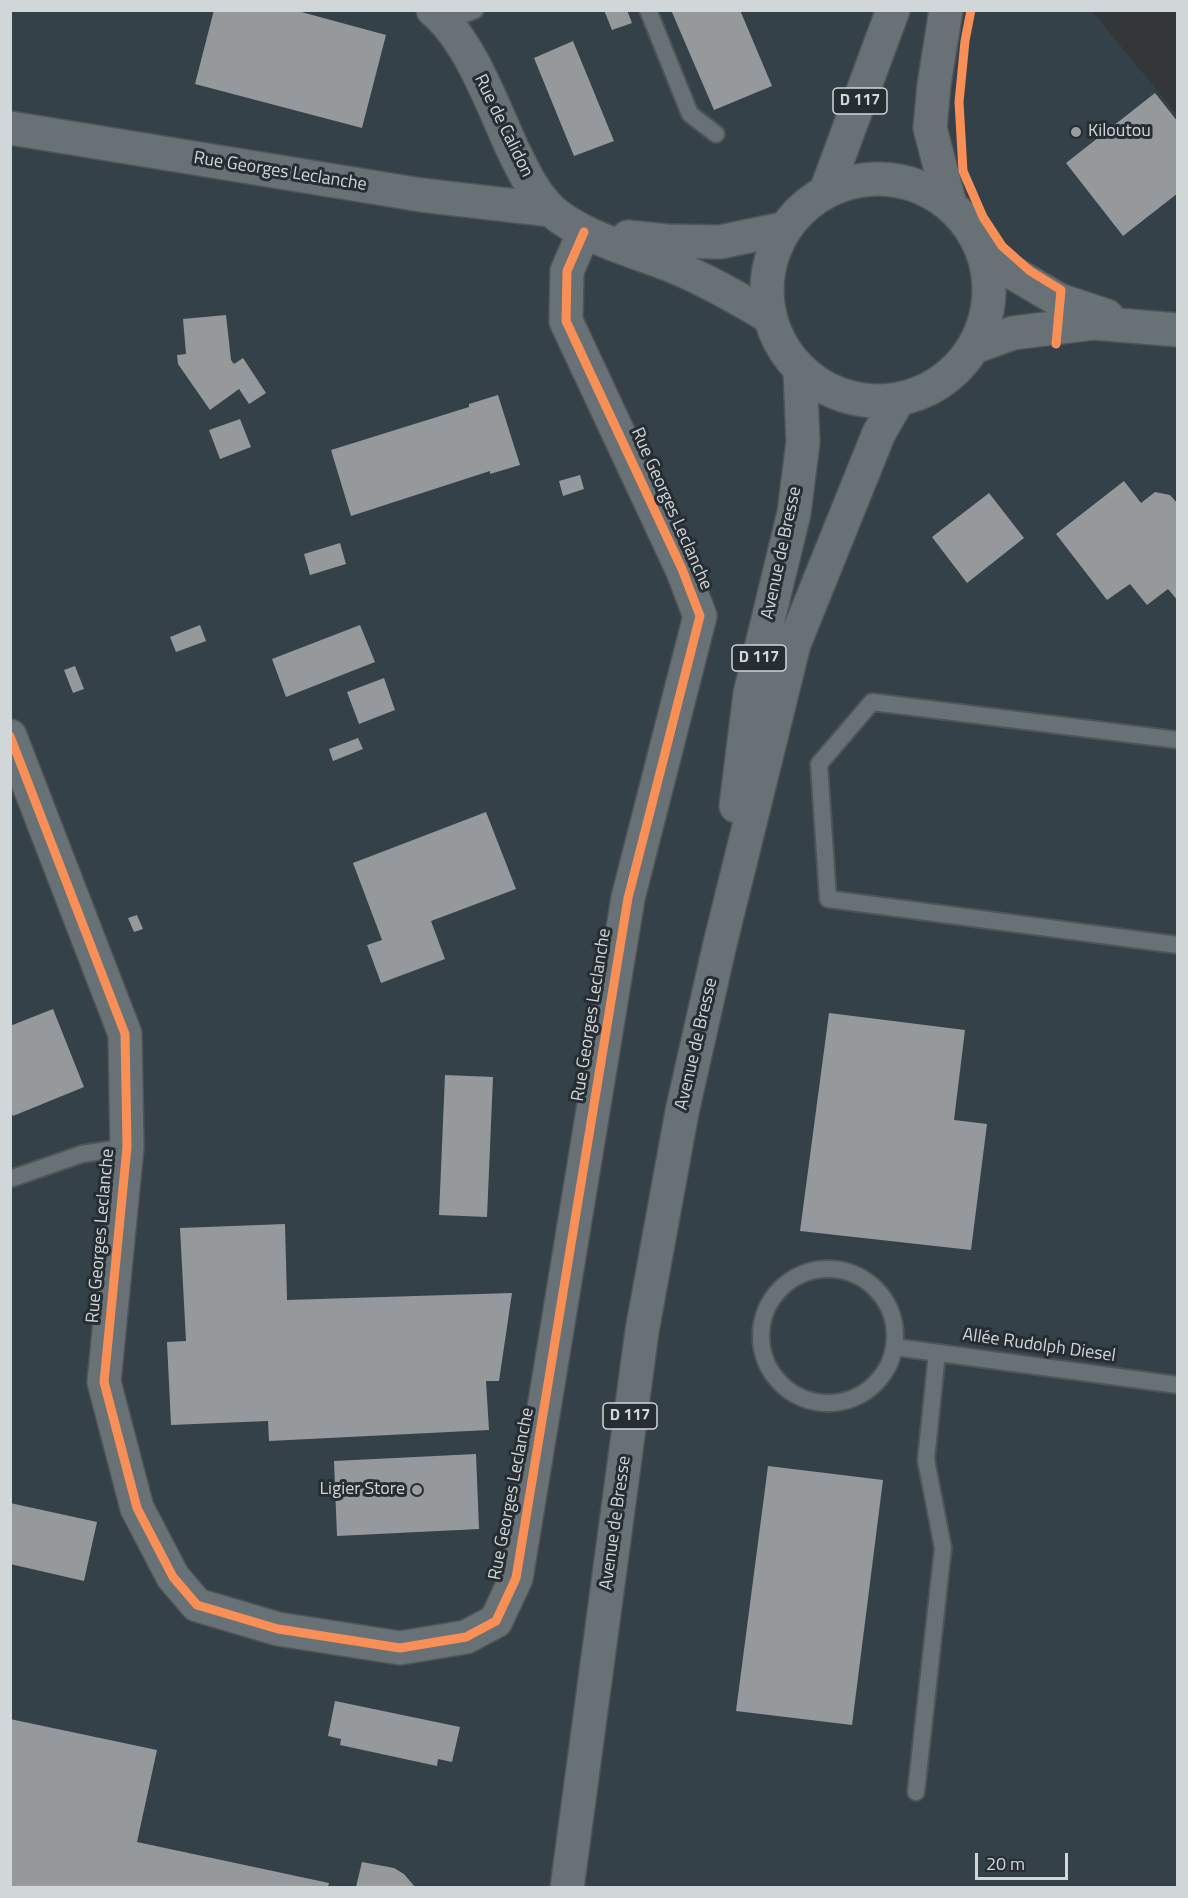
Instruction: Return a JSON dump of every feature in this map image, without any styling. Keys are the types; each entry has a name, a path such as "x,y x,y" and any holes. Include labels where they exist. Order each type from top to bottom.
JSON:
{"street":[{"name":"D 117","path":"826,191 893,10"},
{"path":"946,10 934,85 930,128 950,205"},
{"name":"Rue de Calidon","path":"452,14 470,58 527,179 551,210 584,232 677,268 731,293 768,316"},
{"name":"Rue Georges Leclanche","path":"10,128 421,195 551,210"},
{"path":"890,179 922,188 950,205 971,228 984,256 990,287 986,318 974,346 955,371 929,389 898,400 863,401 829,391 800,371 780,346 768,316 765,286 771,256 783,229 802,207 826,191 857,180 890,179"},
{"name":"Rue de Calidon","path":"584,232 667,241 720,242 783,229"},
{"name":"Rue Georges Leclanche","path":"10,736 125,1034 127,1147 104,1382 137,1508 173,1577 197,1605 278,1629 400,1648 466,1637 496,1621 516,1578 628,898 700,616 682,568 566,321 567,271 584,232"},
{"path":"984,256 1059,300 1095,313 1162,328"},
{"path":"974,346 1013,333 1057,326 1094,323 1162,328"},
{"name":"Avenue de Bresse","path":"719,948 750,694 794,513 803,442 800,371"},
{"name":"Avenue de Bresse","path":"567,1887 642,1331 682,1112 719,948 794,644 879,433 898,400"}],"lane":[{"path":"648,10 690,114 716,134"},
{"path":"1178,740 872,702 819,764 828,899 1178,945"},
{"path":"10,1179 82,1154 127,1147"},
{"path":"831,1269 853,1274 873,1286 886,1303 894,1324 894,1347 887,1367 874,1385 856,1397 835,1402 814,1402 794,1394 777,1380 766,1361 761,1341 763,1318 773,1298 789,1282 809,1272 831,1269"},
{"name":"Allée Rudolph Diesel","path":"894,1347 1178,1385"},
{"path":"916,1792 943,1548 926,1460 937,1353"}],"shaded area":[{"path":"11,11 1092,11 1178,116 1177,1887 11,1888"}],"building":[{"path":"214,10 294,10 386,35 362,128 195,84"},
{"path":"604,10 627,10 632,23 612,30"},
{"path":"671,10 740,10 772,86 714,110"},
{"path":"573,41 614,141 574,156 534,58"},
{"path":"1155,93 1178,122 1178,193 1123,236 1066,163"},
{"path":"226,315 231,360 234,364 243,358 266,393 249,404 239,389 210,410 178,364 177,355 186,354 183,319"},
{"path":"498,395 520,465 490,474 490,471 351,516 331,450 469,407 469,404"},
{"path":"240,419 251,447 220,459 209,430"},
{"path":"580,475 584,489 563,496 559,481"},
{"path":"1124,481 1141,503 1155,492 1170,495 1178,504 1178,601 1168,589 1147,605 1130,584 1107,600 1056,534"},
{"path":"989,493 1024,538 967,583 932,537"},
{"path":"340,543 346,564 310,575 304,554"},
{"path":"200,625 206,641 176,652 170,637"},
{"path":"360,625 375,662 286,697 272,659"},
{"path":"75,666 84,689 73,693 64,670"},
{"path":"384,678 395,710 359,724 347,692"},
{"path":"358,738 363,749 333,761 329,749"},
{"path":"486,812 516,889 431,921 445,959 381,983 367,945 382,940 353,863"},
{"path":"137,915 143,929 134,932 128,918"},
{"path":"53,1009 84,1087 13,1116 10,1110 10,1026"},
{"path":"829,1013 965,1030 954,1120 987,1124 971,1250 800,1231"},
{"path":"445,1075 493,1077 487,1217 439,1215"},
{"path":"285,1224 287,1300 512,1293 499,1381 486,1381 489,1430 269,1441 268,1421 171,1425 167,1342 186,1341 180,1228"},
{"path":"476,1454 479,1529 337,1536 334,1461"},
{"path":"768,1466 883,1480 852,1725 736,1711"},
{"path":"10,1503 97,1522 84,1581 10,1564"},
{"path":"335,1701 460,1727 452,1762 438,1759 437,1766 340,1745 341,1739 328,1736"},
{"path":"10,1719 157,1750 137,1842 329,1883 328,1887 10,1887"},
{"path":"362,1862 394,1868 404,1874 415,1887 356,1887"}],"cycle path":[{"path":"971,10 965,41 959,102 963,171 983,217 1002,246 1030,271 1061,290 1056,344"},
{"path":"10,736 125,1034 127,1147 104,1382 137,1508 173,1577 197,1605 278,1629 400,1648 466,1637 496,1621 516,1578 628,898 700,616 682,569 566,321 567,271 584,232"}],"place":[{"name":"Kiloutou","path":"1076,132"},
{"name":"Ligier Store","path":"417,1490"}]}
